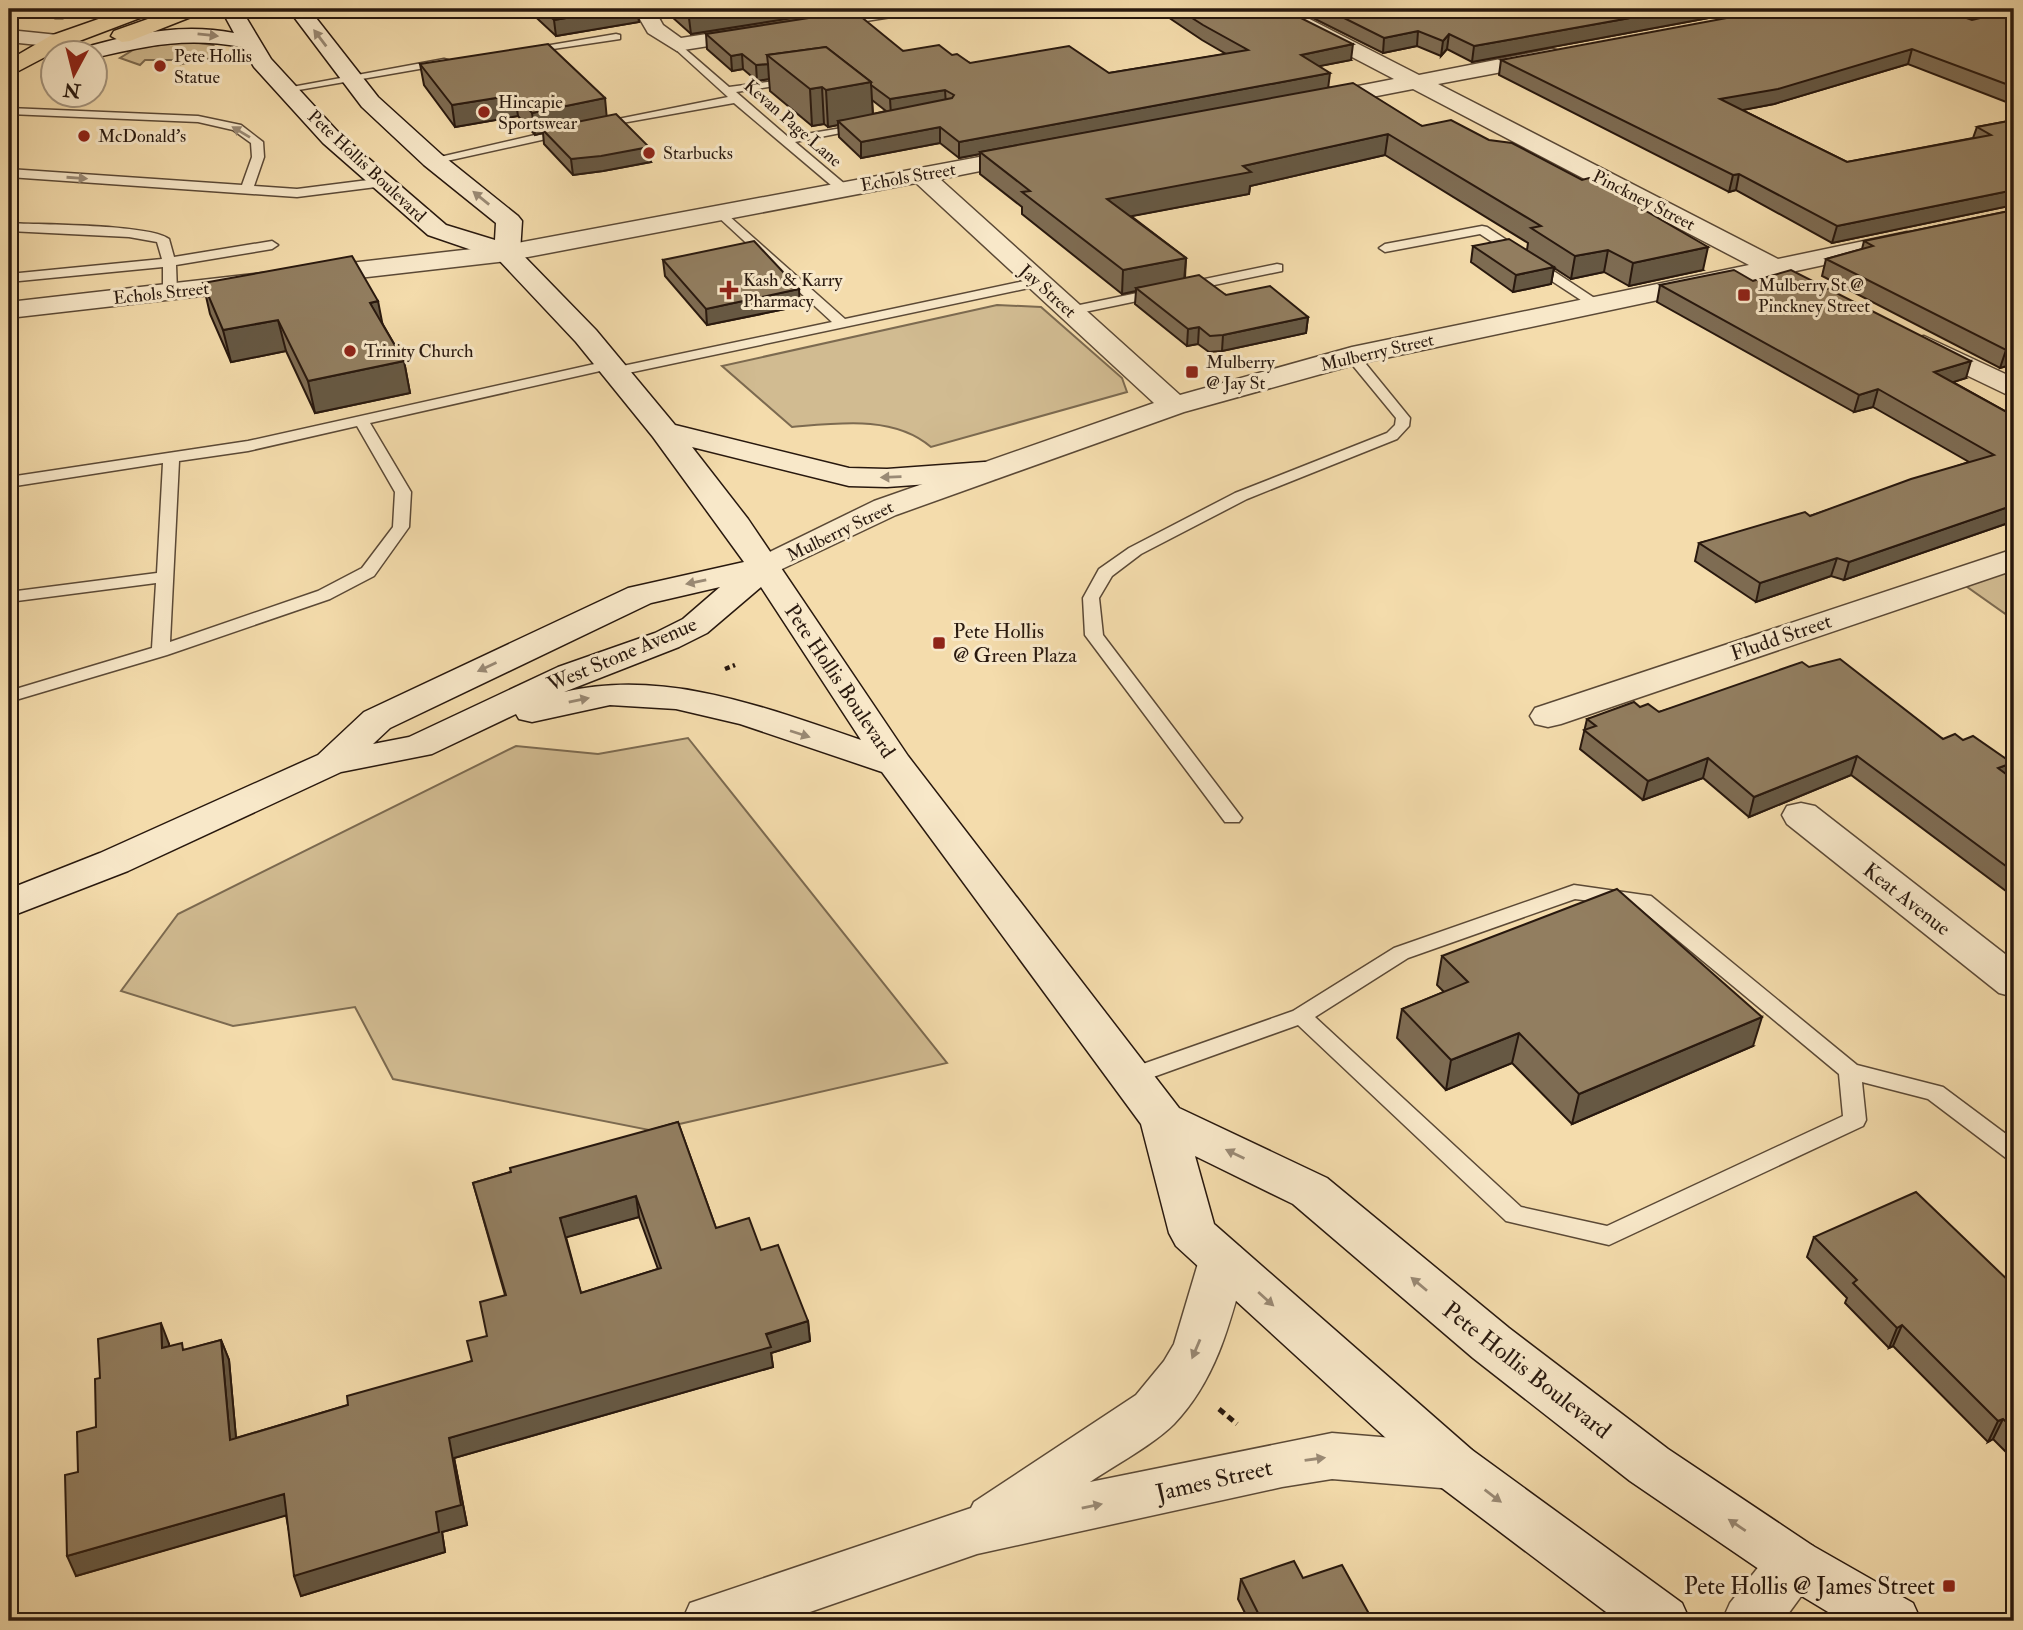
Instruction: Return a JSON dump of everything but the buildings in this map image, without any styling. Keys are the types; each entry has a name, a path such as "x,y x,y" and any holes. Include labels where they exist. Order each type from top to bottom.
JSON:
{"main road":[{"path":"66,38 146,9"},
{"path":"108,44 194,9"},
{"path":"9,69 38,52"}],"street":[{"name":"Pete Hollis Boulevard","path":"231,9 262,62 331,138 437,230 507,253 586,336 664,431 737,526 895,764 1163,1120 1193,1233 1453,1466 1662,1621"},
{"path":"298,9 370,102 433,160 509,221 507,253"},
{"path":"643,9 655,29 677,45 904,9"},
{"name":"Pinckney Street","path":"1275,9 1804,283"},
{"path":"1962,9 2014,28"},
{"path":"108,47 170,33 208,33 250,42"},
{"path":"9,36 38,39"},
{"path":"1299,104 1576,51"},
{"name":"Echols Street","path":"9,310 507,253 842,188 1056,150"},
{"name":"Jay Street","path":"921,175 1174,406"},
{"name":"Mulberry Street","path":"763,568 885,508 1174,406 1352,356 1929,235"},
{"path":"1903,333 2014,389"},
{"path":"664,431 849,477 887,478 984,471"},
{"name":"Fludd Street","path":"1548,716 2014,559"},
{"name":"West Stone Avenue","path":"9,904 114,862 331,763 419,746 571,675 695,626 763,568"},
{"name":"West Stone Avenue","path":"331,763 377,719 640,594 763,568"},
{"path":"419,746 542,708 612,693 683,700 728,710 895,764"},
{"name":"Keat Avenue","path":"1801,815 2014,983"},
{"name":"Pete Hollis Boulevard","path":"1163,1120 1310,1191 1491,1343 1617,1441 1794,1563 1894,1621"},
{"name":"James Street","path":"977,1530 1154,1410 1182,1376 1198,1347 1223,1260"},
{"name":"James Street","path":"710,1621 977,1530 1282,1464 1332,1457 1453,1466"},
{"path":"1750,1621 1794,1563"}],"lane":[{"path":"510,52 616,37"},
{"name":"Kevan Page Lane","path":"677,45 784,141 842,188"},
{"path":"287,89 457,60"},
{"path":"433,160 729,92 810,77"},
{"path":"9,111 198,119 237,127 257,142 258,157 247,190"},
{"path":"784,141 874,124"},
{"path":"9,173 318,193 384,183"},
{"path":"720,212 843,324"},
{"path":"9,227 149,235 163,239 169,262 170,292"},
{"path":"1385,248 1482,230 1598,305"},
{"path":"9,278 169,262 272,245"},
{"path":"1070,311 1277,268"},
{"path":"9,482 171,459 362,422 1038,282"},
{"path":"1233,818 1094,635 1091,598 1105,573 1135,551 1241,496 1392,436 1402,426 1403,418 1352,356"},
{"path":"9,696 161,651 324,595 368,572 401,527 403,492 362,422"},
{"path":"161,651 171,459"},
{"path":"9,597 165,577"},
{"path":"1131,1077 1301,1016 1401,953 1574,892 1644,901 1850,1072 1935,1093 2014,1152"},
{"path":"1301,1016 1514,1215 1609,1236 1855,1120 1850,1072"}],"path":[{"path":"1213,1404 1240,1427"}],"shaded area":[{"path":"192,42 213,45 221,56 182,64 185,60 145,60 140,65 120,58 138,47"},
{"path":"997,305 1041,307 1122,378 1127,392 931,447 900,430 883,426 846,423 792,427 722,366"},
{"path":"2014,567 2014,620 1963,584"},
{"path":"688,738 947,1063 662,1128 659,1132 393,1079 355,1007 233,1026 121,991 178,914 516,746 598,754"}],"place":[{"name":"Pete Hollis Statue","path":"160,66"},
{"name":"Hincapie Sportswear","path":"484,112"},
{"name":"McDonald's","path":"84,136"},
{"name":"Starbucks","path":"649,153"},
{"name":"Kash & Karry Pharmacy","path":"729,290"},
{"name":"Mulberry St @ Pinckney Street","path":"1744,295"},
{"name":"Trinity Church","path":"350,351"},
{"name":"Mulberry @ Jay St","path":"1192,372"},
{"name":"Pete Hollis @ Green Plaza","path":"939,643"},
{"name":"Pete Hollis @ James Street","path":"1949,1586"}]}
